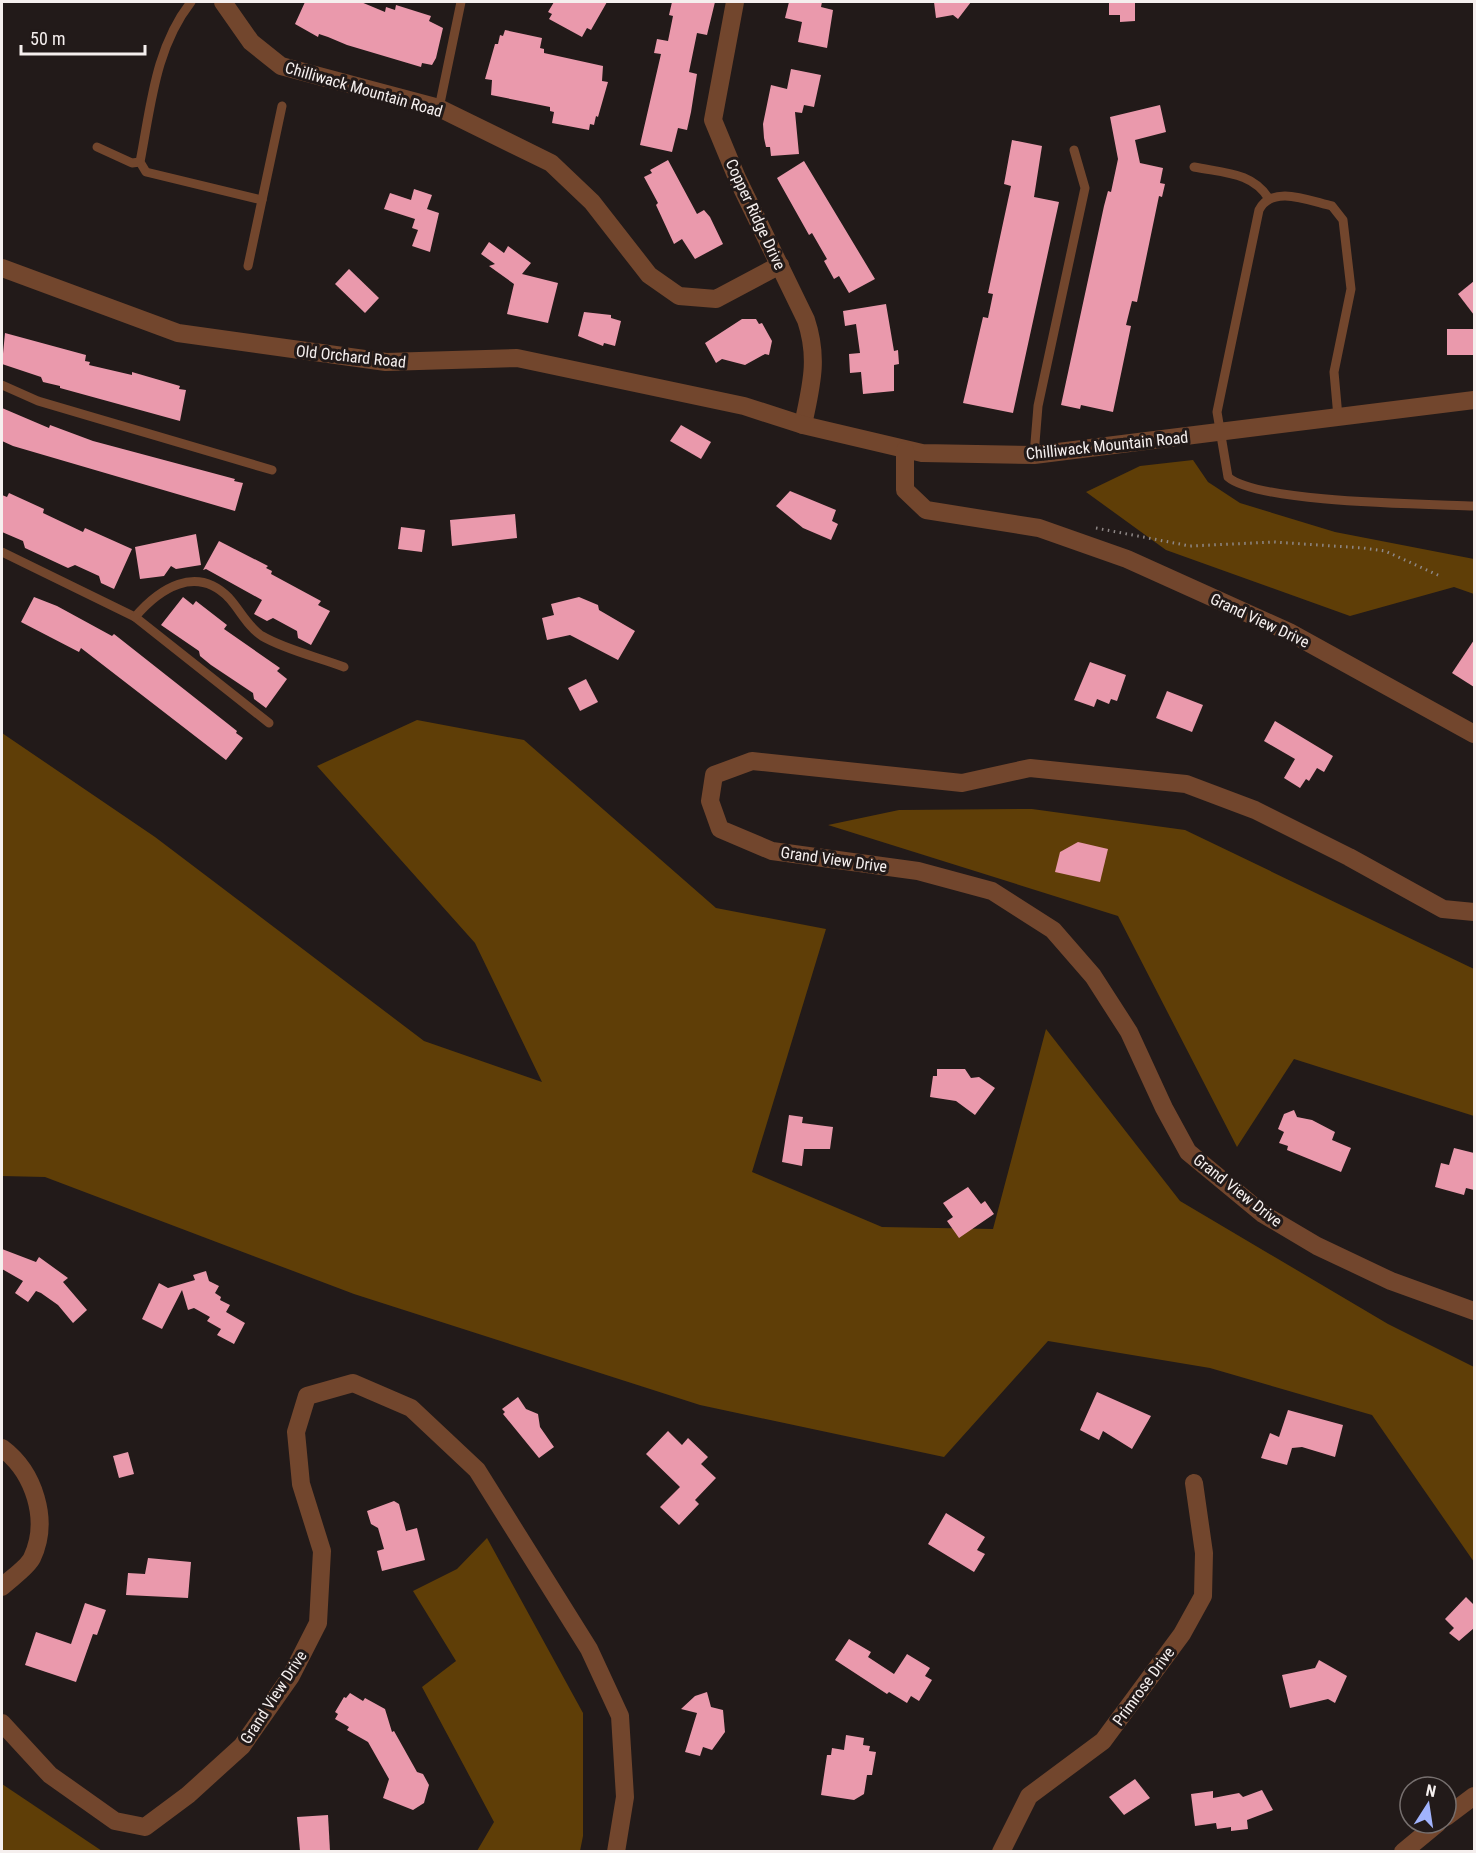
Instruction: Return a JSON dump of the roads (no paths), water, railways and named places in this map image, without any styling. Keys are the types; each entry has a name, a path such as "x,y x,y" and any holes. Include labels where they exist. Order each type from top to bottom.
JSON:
{"street":[{"name":"Chilliwack Mountain Road","path":"223,2 251,42 281,66 438,108 551,163 592,202 650,276 679,296 716,299 780,265"},
{"name":"Copper Ridge Drive","path":"735,2 713,120 737,178 780,265 813,340 815,367 803,425"},
{"name":"Old Orchard Road","path":"2,268 178,333 386,362 517,358 744,406"},
{"name":"Chilliwack Mountain Road","path":"744,406 803,425 922,453 1034,455 1474,400"},
{"name":"Grand View Drive","path":"905,450 905,490 926,510 1039,528 1127,559 1289,632 1474,734"},
{"name":"Grand View Drive","path":"1474,912 1443,909 1349,857 1255,810 1186,784 1030,768 962,783 753,760 714,775 710,801 720,829 772,851 918,871 992,891 1053,930 1093,976 1129,1032 1164,1108 1188,1152 1263,1214 1317,1246 1391,1281 1474,1311"},
{"name":"Grand View Drive","path":"2,1723 50,1775 116,1821 145,1827 188,1795 242,1746 291,1676 318,1623 322,1551 301,1484 296,1432 307,1395 353,1383 411,1408 477,1470 589,1649 620,1716 625,1797 616,1851"},
{"path":"2,1448 34,1488 40,1520 32,1559 2,1587"},
{"name":"Primrose Drive","path":"1001,1851 1029,1796 1103,1741 1182,1634 1203,1596 1204,1553 1194,1483"},
{"path":"1458,1808 1474,1796"},
{"path":"1403,1851 1423,1835"}],"lane":[{"path":"191,2 181,14 160,59 140,162 147,172 262,200"},
{"path":"438,108 461,2"},
{"path":"248,266 282,106"},
{"path":"97,147 132,164 140,162"},
{"path":"1034,455 1038,406 1085,188 1074,150"},
{"path":"1194,167 1250,179 1262,187 1269,199"},
{"path":"1338,417 1334,372 1351,289 1344,220 1332,206 1284,196 1269,199 1261,206 1256,222 1217,412 1228,477 1245,488 1346,501 1474,506"},
{"path":"2,385 38,401 272,470"},
{"path":"2,552 135,617 269,723"},
{"path":"135,617 152,597 162,590 191,582 204,584 227,596 260,635 344,667"}]}
